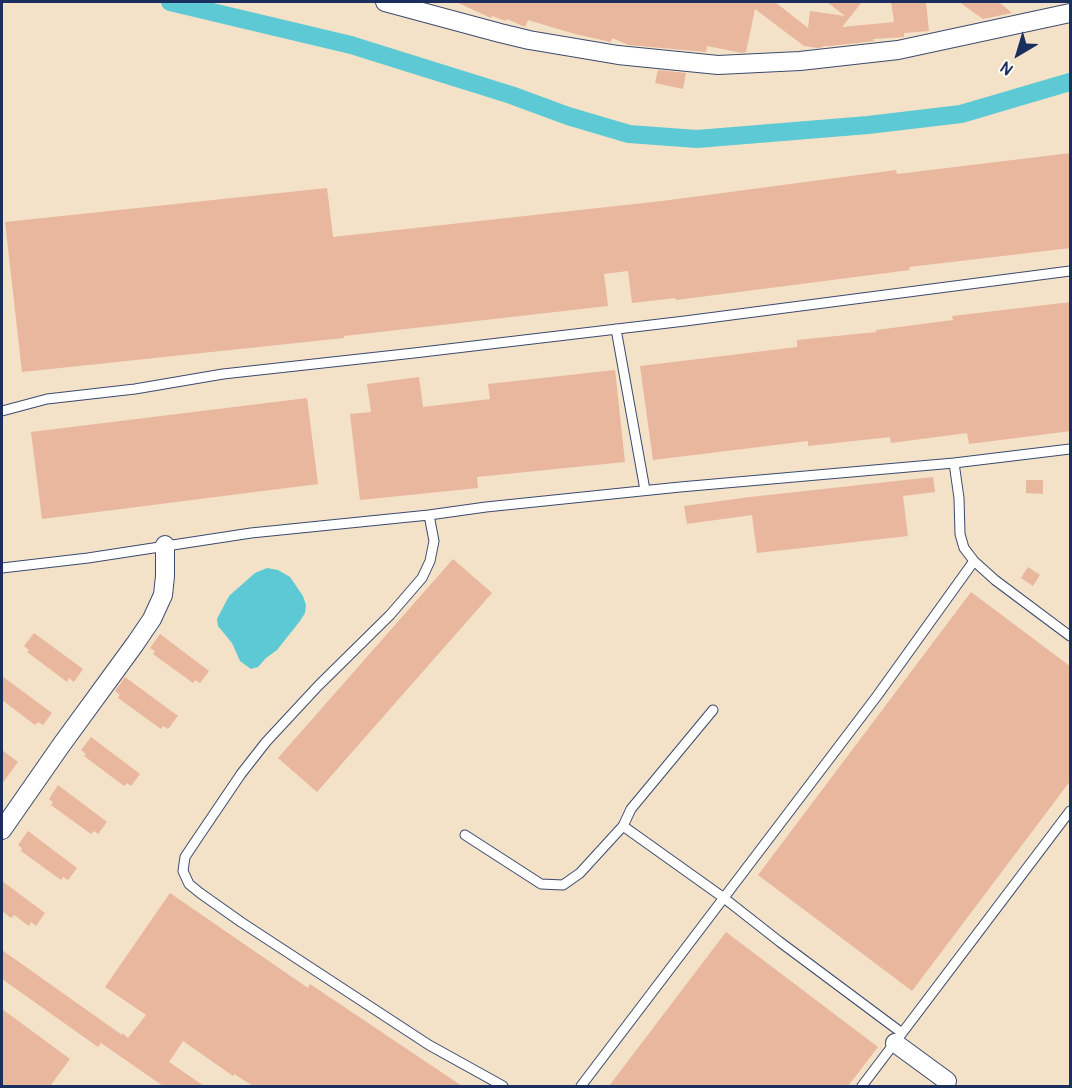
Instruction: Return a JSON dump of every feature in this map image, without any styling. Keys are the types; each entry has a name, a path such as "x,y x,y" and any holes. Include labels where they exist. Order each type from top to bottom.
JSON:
{"street":[{"path":"385,2 529,40 618,55 718,65 800,61 898,50 1071,13"},
{"path":"2,830 152,618 163,595 165,545"},
{"path":"898,1038 947,1081"}],"lane":[{"path":"2,411 47,399 135,389 223,374 616,329 1071,271"},
{"path":"616,329 645,490"},
{"path":"2,568 88,558 251,533 645,490 954,463 1071,449"},
{"path":"954,463 960,534 964,548 974,561 995,580 1071,636"},
{"path":"429,515 434,541 430,561 422,578 390,615 318,686 266,742 241,774 185,857 183,872 189,884 240,922 429,1045 503,1086"},
{"path":"581,1086 877,696 974,561"},
{"path":"465,835 541,884 563,885 580,873 624,826 632,809 713,710"},
{"path":"862,1086 1071,811"},
{"path":"624,826 724,897 898,1038"}],"water":[{"path":"267,568 278,570 290,577 303,596 306,605 305,613 277,650 258,667 251,669 240,661 232,643 218,626 217,619 229,596 255,573"}],"building":[{"path":"456,2 775,2 808,28 810,11 845,16 827,2 862,2 842,27 894,22 891,2 926,2 929,31 904,33 904,37 873,39 874,41 817,48 804,46 755,9 746,52 707,46 706,52 629,45 612,38 611,42 528,20 525,27 507,19 506,21 492,16 491,18"},
{"path":"959,2 999,2 1012,13 983,19"},
{"path":"658,70 686,73 683,89 655,83"},
{"path":"1071,153 1071,248 909,267 910,270 676,300 675,298 632,303 628,271 604,274 608,306 344,336 344,338 22,372 5,222 327,188 333,237 662,201 896,170 897,174"},
{"path":"1071,302 1071,431 969,444 967,433 891,443 890,437 808,446 808,441 653,460 640,366 797,347 797,340 876,332 876,330 953,320 952,316"},
{"path":"615,370 625,462 477,477 478,488 360,500 350,414 371,412 367,384 419,377 423,407 490,399 488,384"},
{"path":"307,398 318,484 42,519 31,432"},
{"path":"933,477 935,492 903,496 908,536 757,553 752,515 687,524 684,506 750,497"},
{"path":"1026,480 1043,480 1043,494 1026,493"},
{"path":"453,559 492,593 317,792 278,758"},
{"path":"1028,567 1040,575 1033,586 1021,578"},
{"path":"971,592 1071,667 1071,780 912,991 758,875"},
{"path":"34,633 83,669 74,682 69,678 67,682 27,652 29,650 24,646"},
{"path":"160,634 209,671 200,683 195,680 193,683 153,654 155,651 150,648"},
{"path":"2,676 52,713 43,725 38,722 35,725 2,700"},
{"path":"125,677 178,716 168,729 163,726 161,729 118,698 120,695 115,691"},
{"path":"91,737 140,774 131,786 127,783 124,786 84,756 86,754 81,750"},
{"path":"2,750 18,762 2,784"},
{"path":"58,785 107,822 98,834 94,831 91,834 51,805 53,802 49,799"},
{"path":"28,831 77,868 68,880 63,877 61,880 21,851 22,848 18,845"},
{"path":"2,881 45,913 36,926 31,922 29,926 14,915 11,918 2,911"},
{"path":"170,893 308,988 310,984 462,1086 253,1086 234,1074 233,1076 183,1041 169,1062 204,1086 163,1086 101,1043 98,1047 2,979 2,950 128,1038 146,1015 105,987"},
{"path":"726,932 878,1047 848,1086 609,1086"},
{"path":"2,1009 70,1059 50,1086 2,1086"}],"waterway":[{"path":"170,2 351,45 629,134 697,139 868,125 961,114 1070,82"}]}
